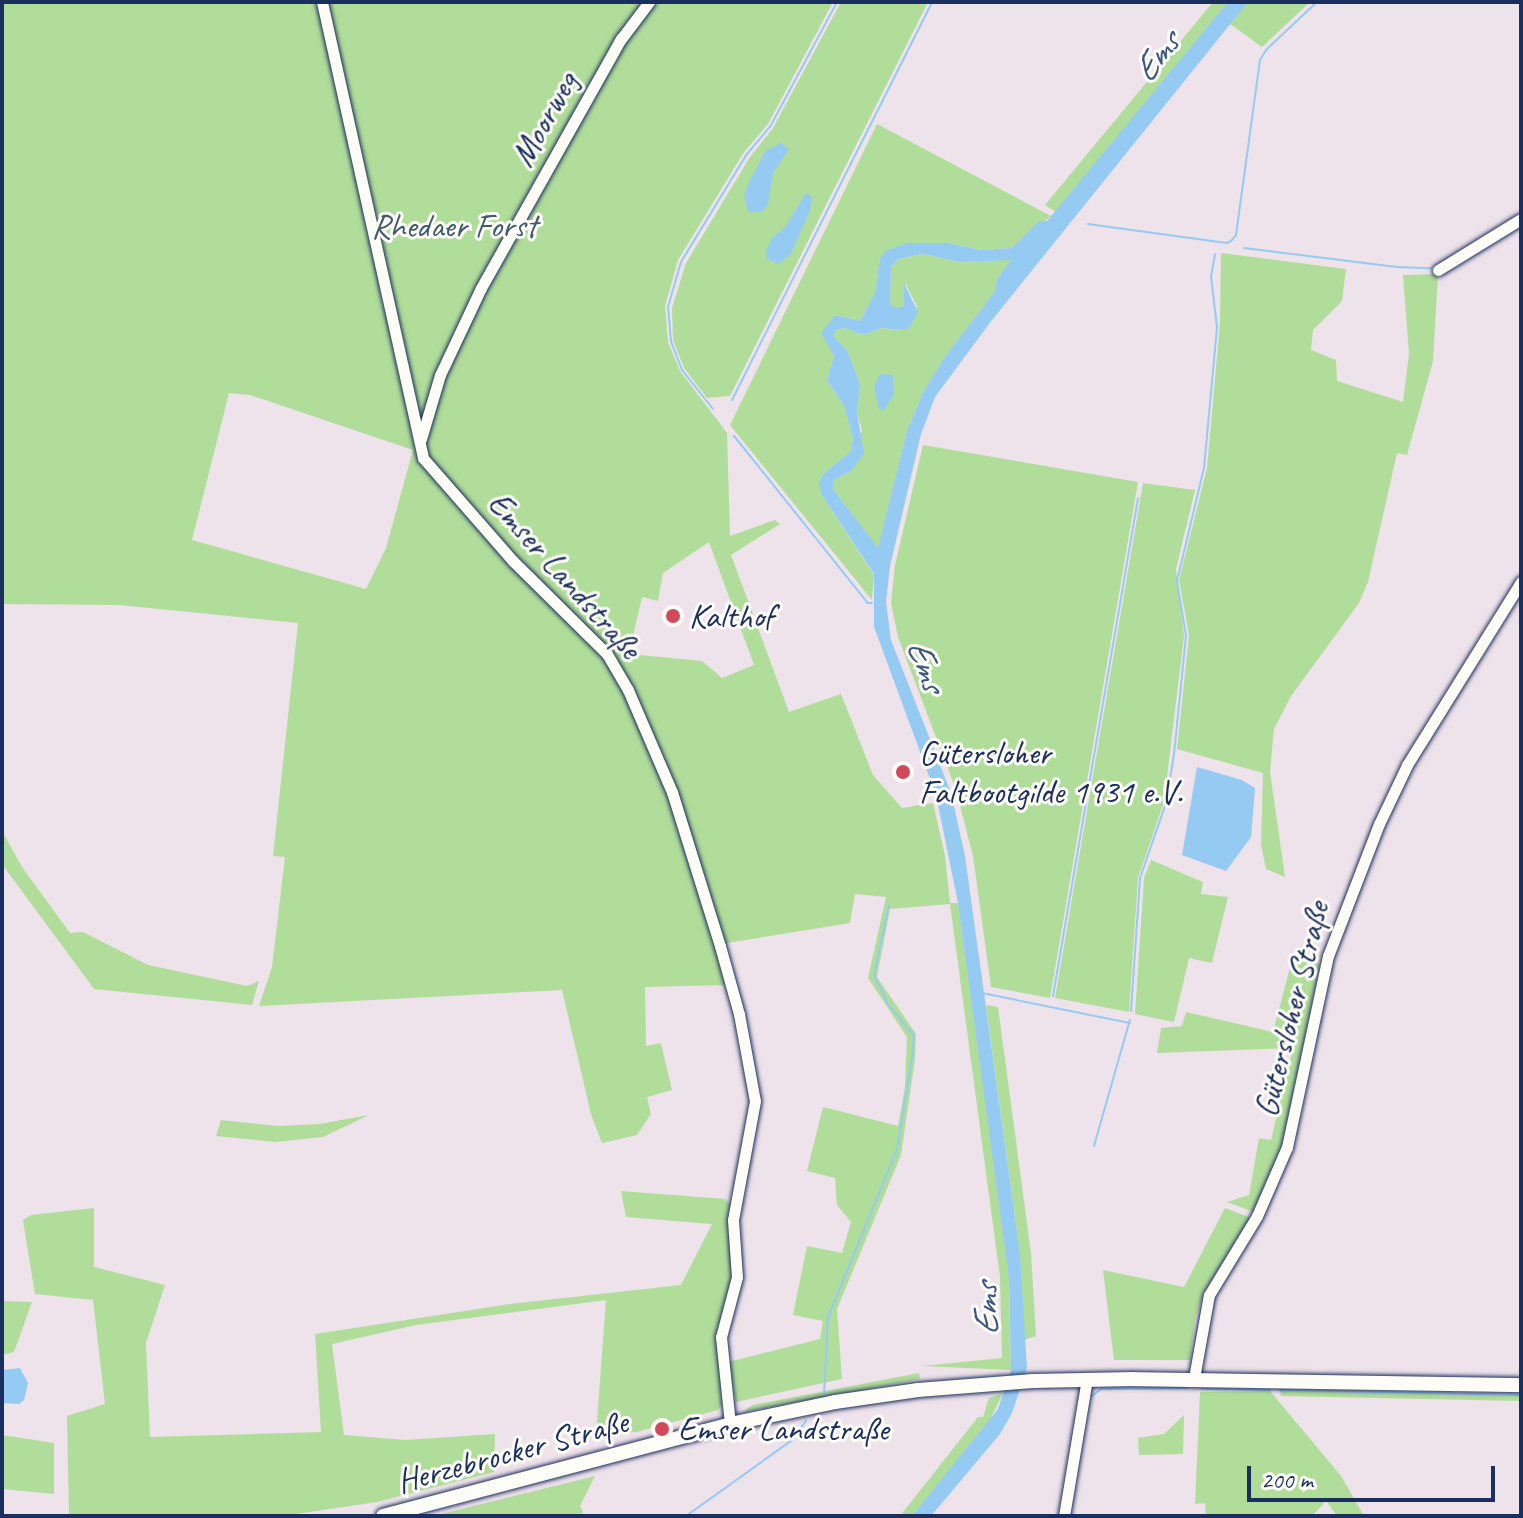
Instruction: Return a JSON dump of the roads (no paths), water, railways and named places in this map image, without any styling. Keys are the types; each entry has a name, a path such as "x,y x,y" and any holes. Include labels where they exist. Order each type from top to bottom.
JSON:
{"main road":[{"path":"1087,1379 1194,1378 1521,1385"},
{"name":"Herzebrocker Straße","path":"383,1516 730,1424 835,1402 969,1385 1087,1379"}],"street":[{"name":"Emser Landstraße","path":"322,2 423,458 513,561 607,654 628,690 681,816 739,1014 755,1101 733,1220 737,1277 721,1337 730,1424"},
{"name":"Moorweg","path":"420,443 440,375 481,288 621,39 649,2"},
{"path":"1438,270 1521,219"},
{"name":"Gütersloher Straße","path":"1194,1378 1209,1295 1257,1216 1287,1147 1328,956 1379,824 1407,765 1521,582"},
{"path":"1064,1516 1087,1379"}],"water":[{"path":"1228,2 1248,2 992,320 935,397 921,434 890,566 886,602 891,640 951,793 965,856 1020,1253 1027,1368 1012,1413 1000,1434 931,1516 912,1516 998,1409 1011,1370 1009,1278 958,903 936,795 874,627 874,574 822,495 819,484 823,474 851,451 853,438 844,406 827,380 834,356 821,333 835,315 860,321 875,293 880,258 887,250 908,243 948,243 981,250 1012,248 1038,222 1047,221","holes":["922,254 961,262 1011,260 997,279 995,291 944,358 923,392 907,431 878,548 833,489 834,480 851,471 864,453 857,413 860,384 847,350 833,336 836,330 845,328 863,335 882,328 904,330 910,327 918,312 904,283 904,306 896,308 890,304 891,267 898,259"]},
{"path":"781,143 789,149 773,173 768,204 762,212 748,212 744,195 749,182 766,150"},
{"path":"806,193 812,197 810,211 790,255 778,264 767,259 766,251 772,238 785,227"},
{"path":"880,374 893,375 894,394 884,410 879,409 874,387"},
{"path":"1197,767 1242,780 1255,788 1251,837 1226,871 1182,855"},
{"path":"20,1368 28,1383 24,1400 19,1404 2,1403 2,1370"}],"waterway":[{"path":"713,409 682,370 671,341 668,307 681,262 747,154 770,127 837,2"},
{"path":"732,400 932,2"},
{"path":"1088,224 1227,243 1231,241 1236,235 1260,60 1266,50 1317,2"},
{"path":"1244,248 1397,267 1431,268"},
{"path":"1131,1011 1140,878 1166,803 1174,754 1186,636 1177,581 1204,468 1217,327 1211,277 1215,254"},
{"path":"734,436 868,603 872,603"},
{"path":"1053,996 1138,498"},
{"path":"824,1395 828,1317 897,1150 912,1057 914,1036 888,1004 874,975 889,905"},
{"path":"982,993 1130,1023"},
{"path":"1094,1146 1130,1020"},
{"path":"1092,1396 1101,1389 1186,1388"},
{"path":"1202,1389 1270,1390"},
{"path":"1280,1390 1521,1395"},
{"path":"686,1516 792,1440 806,1421"}],"place":[{"name":"Kalthof","path":"673,616"},
{"name":"Gütersloher Faltbootgilde 1931 e.V.","path":"903,772"},
{"name":"Emser Landstraße","path":"662,1429"}],"water label":[{"name":"Ems","path":"1156,57"},
{"name":"Ems","path":"926,665"},
{"name":"Ems","path":"986,1310"}],"park label":[{"name":"Rhedaer Forst","path":"454,226"}]}
